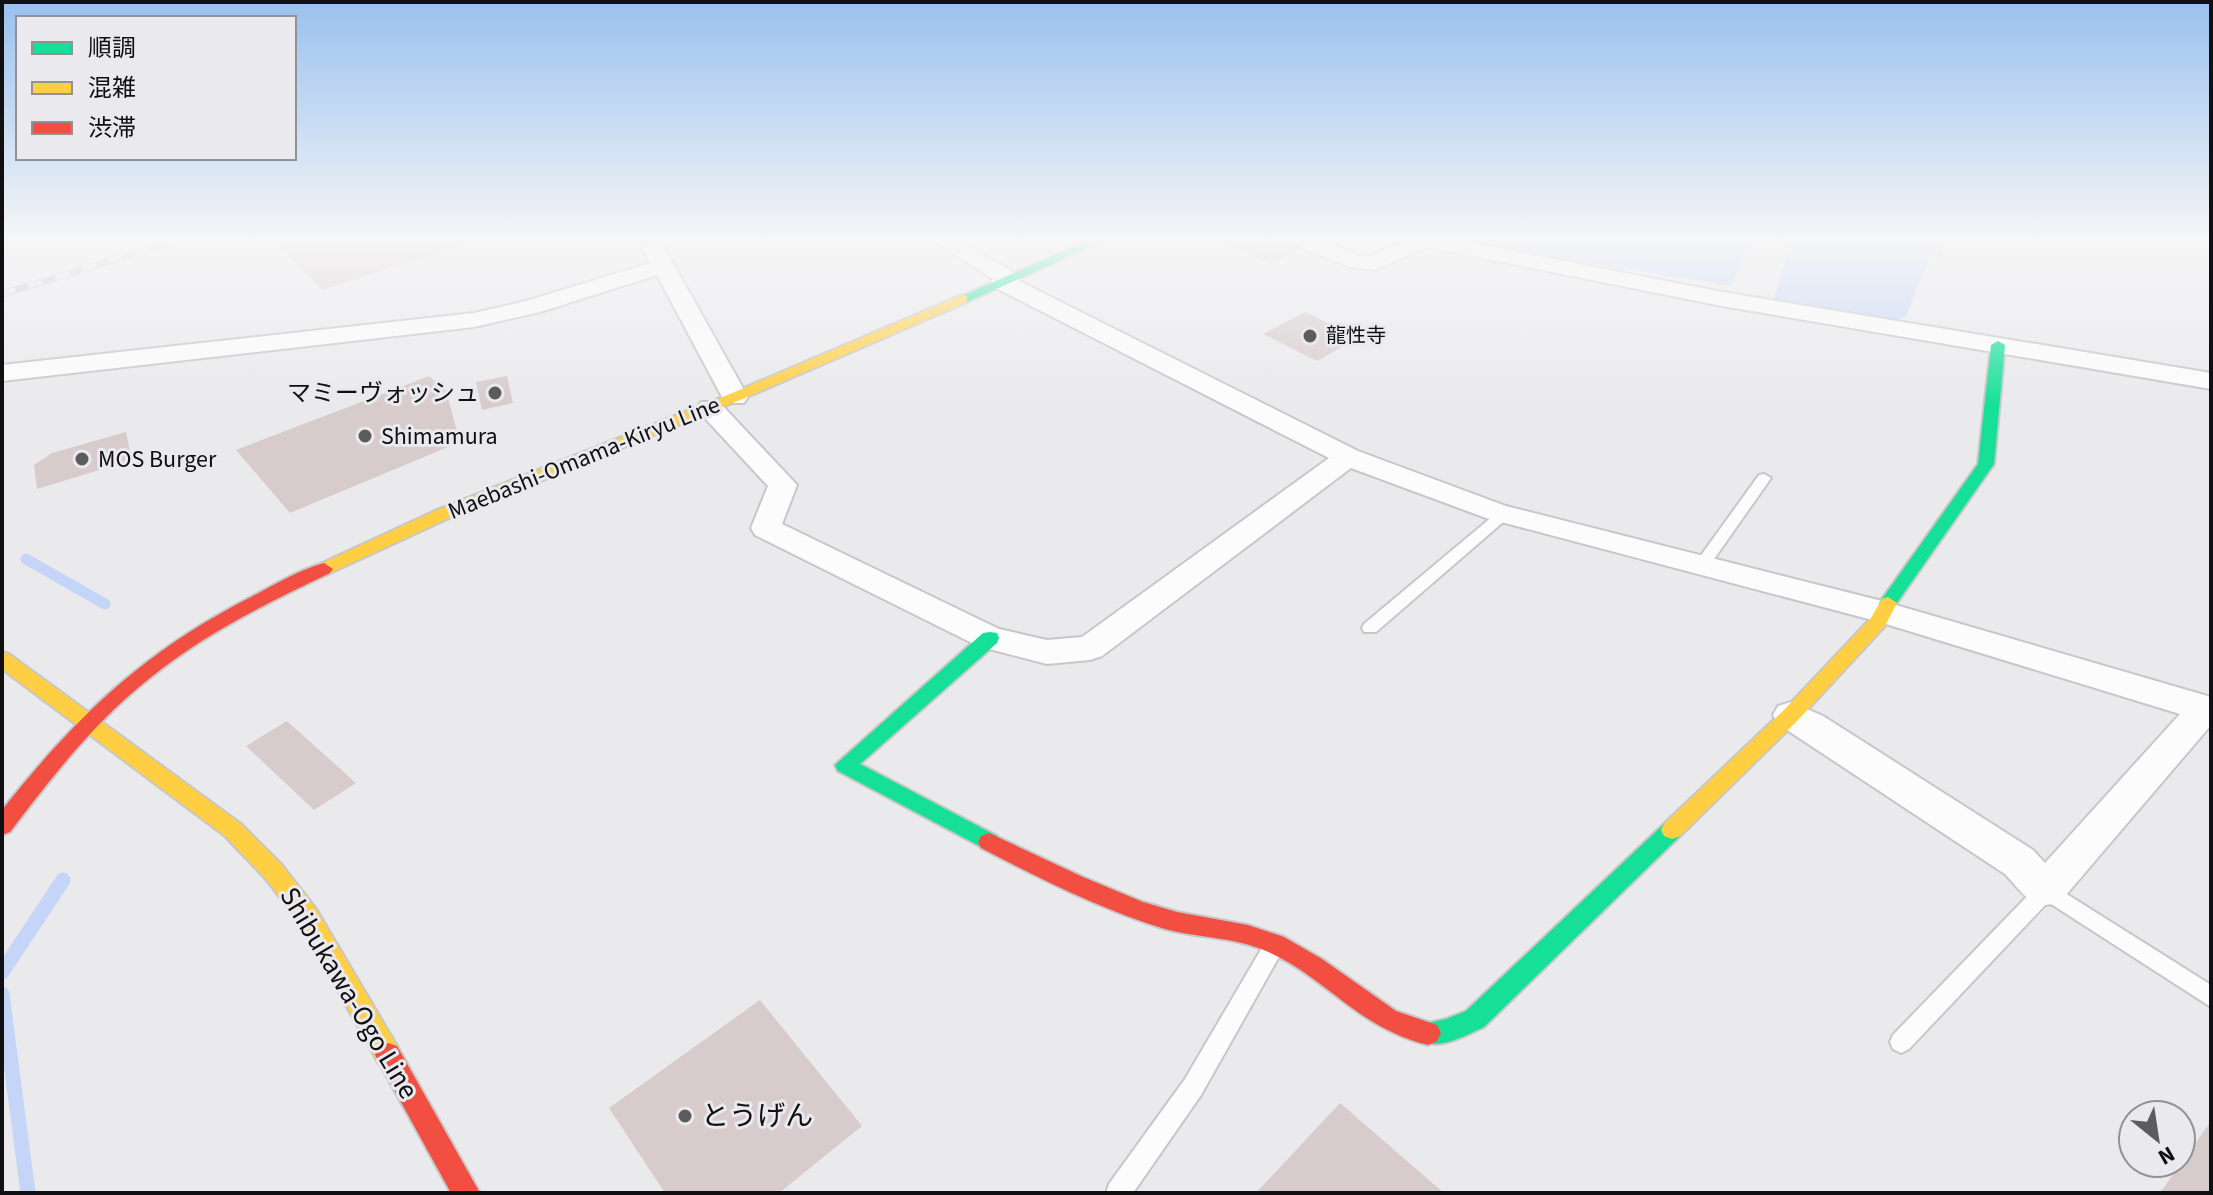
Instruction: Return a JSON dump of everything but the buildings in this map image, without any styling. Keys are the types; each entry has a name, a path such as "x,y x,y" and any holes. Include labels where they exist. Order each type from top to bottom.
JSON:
{"main road":[{"name":"Maebashi-Omama-Kiryu Line","path":"89,720 158,662 251,603 299,579 443,514 722,402 974,294"},
{"path":"990,638 845,765 1052,875 1165,919 1245,932 1276,943 1311,962 1396,1024 1421,1033 1442,1034 1475,1019 1791,715 1878,622 1986,464 1998,345"},
{"name":"Shibukawa-Ogo Line","path":"2,659 89,720 233,830 273,871 308,916 466,1193"},
{"path":"2,826 89,720"}],"street":[{"path":"2,373 474,320 574,294"},
{"path":"675,294 722,402 783,485 766,528 990,638 1047,652 1090,648 1348,457"},
{"path":"1033,294 1348,457 1504,514 1882,612 2206,709 2046,890 2019,862 1791,715"},
{"path":"1696,294 2211,381"}],"lane":[{"path":"1702,565 1764,478"},
{"path":"1370,628 1504,514"},
{"path":"1901,1042 2046,890 2211,997"},
{"path":"1118,1193 1193,1087 1276,943"}],"water":[{"path":"1775,294 1915,294 1906,316 1895,320 1773,302"}],"waterway":[{"path":"26,559 105,604"},
{"path":"2,972 63,880"},
{"path":"2,994 28,1193"}],"traffic: fast":[{"path":"962,299 974,294"},
{"path":"1888,603 1986,464 1998,345"},
{"path":"989,842 845,765 990,638"},
{"path":"1428,1033 1447,1031 1475,1019 1672,830"}],"traffic: slow":[{"path":"324,569 443,514 735,397 962,299"},
{"path":"1672,830 1791,715 1878,622 1888,603"},
{"path":"2,659 233,830 273,871 308,916 388,1055"}],"traffic: jam":[{"path":"2,826 72,740 142,674 217,623 324,569"},
{"path":"989,842 1118,902 1177,922 1248,935 1276,944 1314,966 1387,1019 1428,1033"},
{"path":"388,1055 466,1193"}],"place":[{"name":"龍性寺","path":"1310,336"},
{"name":"マミーヴォッシュ","path":"495,393"},
{"name":"Shimamura","path":"365,436"},
{"name":"MOS Burger","path":"82,459"},
{"name":"とうげん","path":"685,1116"}]}
